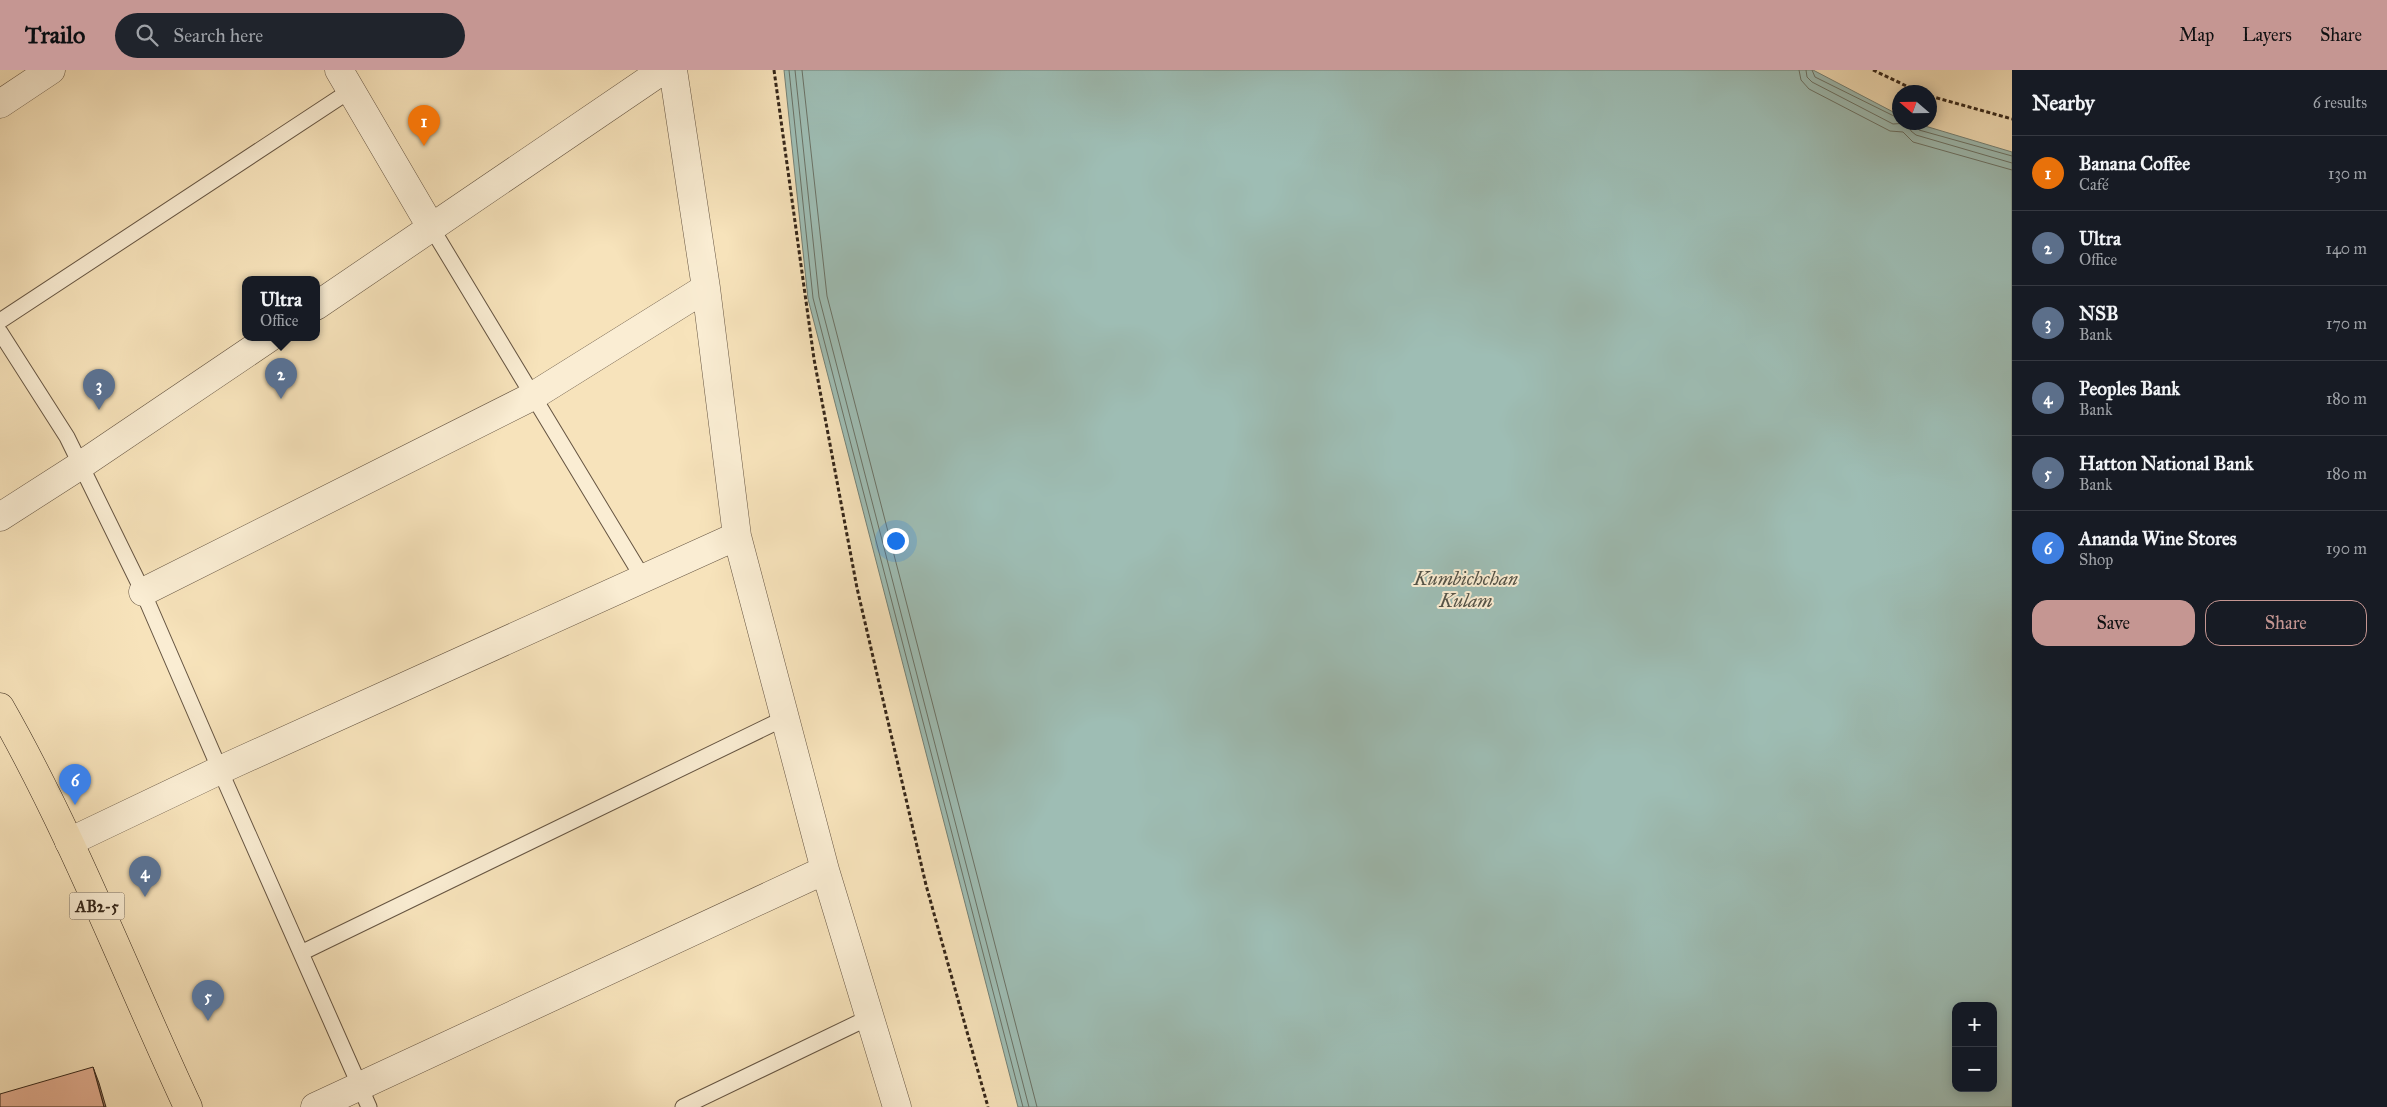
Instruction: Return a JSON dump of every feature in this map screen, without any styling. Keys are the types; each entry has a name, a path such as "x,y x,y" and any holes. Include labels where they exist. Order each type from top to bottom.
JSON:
{"main road":[{"name":"AB2-5","path":"0,707 69,842 188,1107"}],"street":[{"path":"0,104 52,70"},
{"path":"320,303 663,70"},
{"path":"673,70 706,288 737,536 825,870 897,1107"},
{"path":"345,80 431,227"},
{"path":"143,592 533,396 706,288"},
{"path":"0,516 81,465 265,341"},
{"path":"69,842 220,770 737,536"},
{"path":"315,1107 365,1097 825,870"}],"lane":[{"path":"0,321 345,80"},
{"path":"431,227 644,578"},
{"path":"0,332 67,436 143,592 365,1097"},
{"path":"301,953 785,718"},
{"path":"683,1107 870,1017"}],"path":[{"path":"774,70 814,359 857,588 926,884 988,1107"},
{"path":"1873,70 1904,85"},
{"path":"1937,98 2012,119"}],"water":[{"name":"Kumbichchan Kulam","path":"784,70 1813,70 1892,111 1892,130 1937,130 2012,152 2012,1107 1018,1107 808,299"}],"building":[{"path":"93,1067 104,1107 0,1107 0,1094"}],"place":[{"name":"Banana Coffee","path":"424,146"},
{"name":"Ultra","path":"281,399"},
{"name":"NSB","path":"99,410"},
{"name":"Ananda Wine Stores","path":"75,805"},
{"name":"Peoples Bank","path":"145,897"},
{"name":"Hatton National Bank","path":"208,1021"}]}
